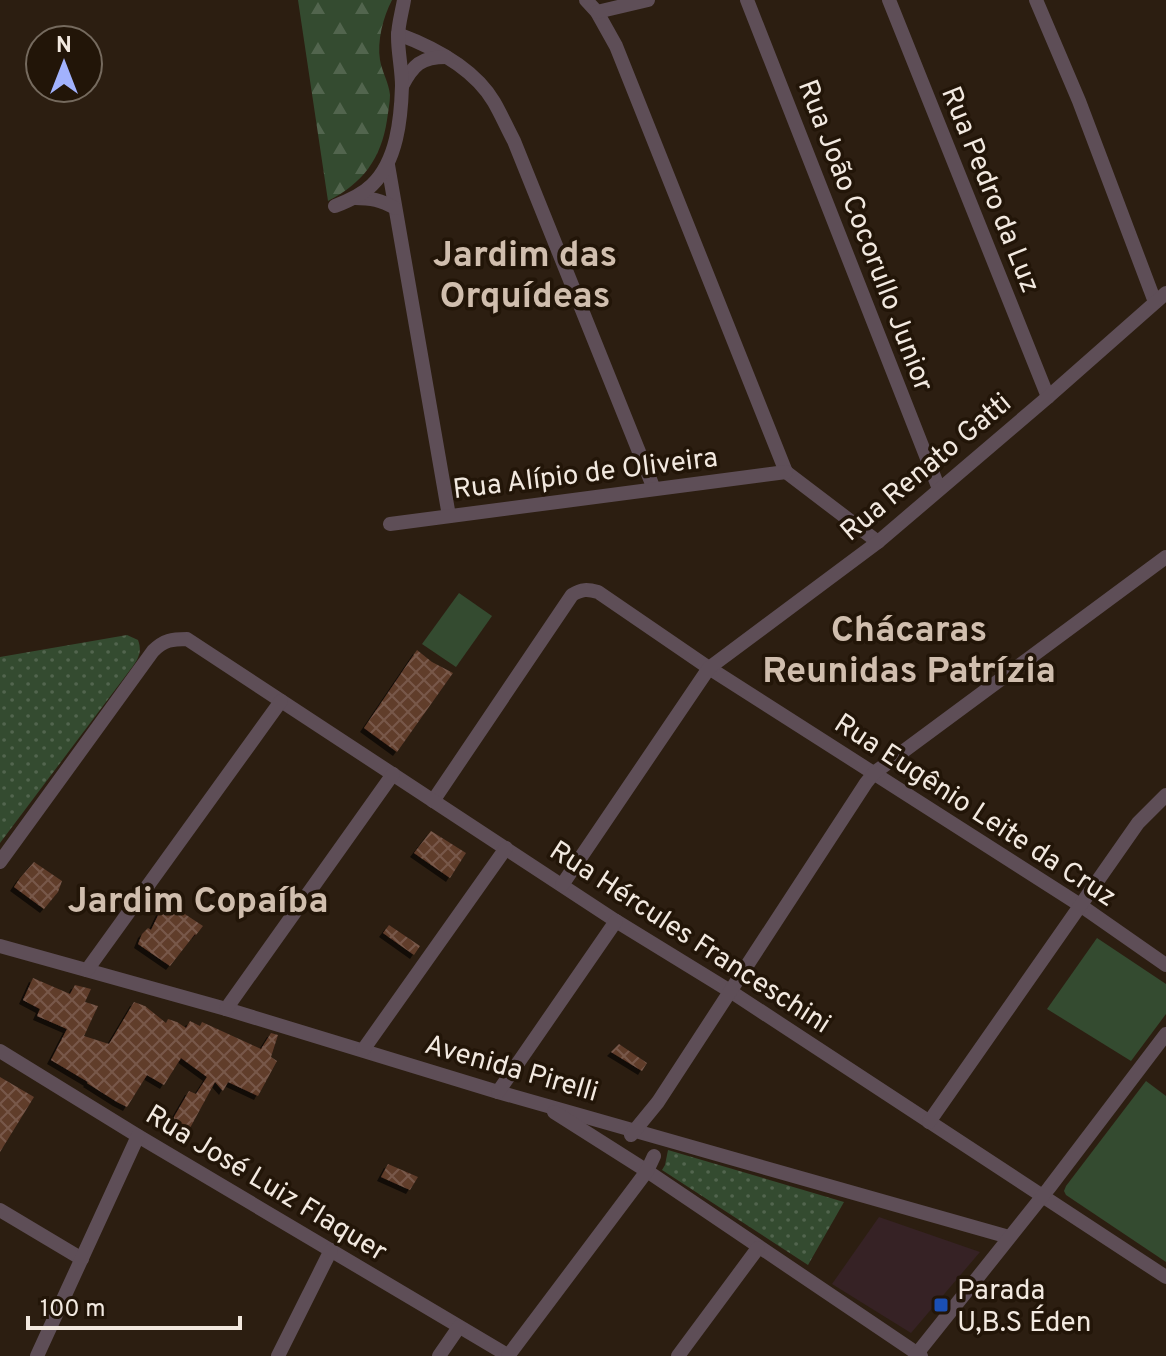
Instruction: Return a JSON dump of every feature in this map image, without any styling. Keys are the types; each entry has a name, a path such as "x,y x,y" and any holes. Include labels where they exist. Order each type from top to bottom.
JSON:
{"street":[{"path":"335,206 354,198 372,185 388,165 394,145 402,86 398,34 404,0"},
{"path":"586,0 597,12 616,46 786,472 878,542"},
{"path":"597,12 648,0"},
{"name":"Rua João Cocorullo Junior","path":"747,0 939,489"},
{"name":"Rua Pedro da Luz","path":"889,0 1048,397"},
{"path":"1036,0 1160,298"},
{"path":"398,34 447,57 464,69 493,99 514,141 654,489"},
{"path":"402,86 410,70 422,61 447,57"},
{"path":"388,165 449,516"},
{"path":"354,198 373,198 395,208"},
{"name":"Rua Renato Gatti","path":"562,885 709,668 878,542 1160,298"},
{"name":"Rua Alípio de Oliveira","path":"390,524 786,472"},
{"path":"508,1356 647,1171 646,1140 658,1102 874,773 1166,557"},
{"name":"Rua Eugênio Leite da Cruz","path":"433,801 572,595 580,589 589,589 1080,905 1166,965"},
{"name":"Rua Hércules Franceschini","path":"0,862 153,651 161,643 172,639 187,639 1166,1277"},
{"path":"87,970 281,701"},
{"path":"226,1009 393,774"},
{"path":"929,1122 1138,823 1166,795"},
{"path":"363,1050 506,848"},
{"path":"498,1092 616,921"},
{"name":"Avenida Pirelli","path":"0,946 226,1009 540,1103 646,1140 1009,1237"},
{"path":"540,1103 647,1171 918,1355 1166,1034"},
{"name":"Rua José Luiz Flaquer","path":"0,1051 508,1356"},
{"path":"646,1140 625,1147 626,1155 632,1161 640,1164 648,1162 646,1140 658,1102"},
{"path":"37,1356 138,1136"},
{"path":"0,1210 82,1259"},
{"path":"678,1356 758,1248"},
{"path":"278,1356 331,1250"},
{"path":"439,1356 459,1327"}],"shaded area":[{"path":"879,1217 980,1252 911,1333 832,1284"}],"green space":[{"path":"298,0 392,0 383,21 379,45 390,95 380,147 360,178 328,201"},
{"path":"459,593 492,616 456,667 422,644"},
{"path":"127,635 138,640 139,654 135,663 0,843 0,657"},
{"path":"1097,938 1166,984 1166,1014 1131,1061 1047,1009"},
{"path":"1146,1081 1166,1096 1166,1262 1064,1191"},
{"path":"668,1150 844,1202 808,1265 662,1170"}],"building":[{"path":"417,650 453,673 397,752 364,728"},
{"path":"431,831 466,853 450,878 414,853"},
{"path":"34,862 62,881 58,892 44,909 14,887"},
{"path":"165,901 203,926 170,966 138,944 142,934 148,928 151,930"},
{"path":"389,925 420,946 414,955 383,933"},
{"path":"33,978 70,994 75,985 91,989 85,1002 98,1006 84,1036 109,1044 134,1002 145,1006 166,1023 168,1019 186,1028 190,1021 200,1026 202,1022 261,1049 271,1033 278,1035 271,1057 277,1061 258,1096 228,1082 223,1091 215,1082 184,1139 167,1129 189,1091 196,1094 207,1077 181,1058 164,1085 147,1075 127,1107 117,1102 51,1060 67,1029 37,1016 40,1009 23,1000"},
{"path":"619,1044 647,1063 642,1071 611,1052"},
{"path":"0,1077 34,1097 0,1152"},
{"path":"388,1164 418,1177 410,1190 381,1177"}],"place":[{"name":"Parada U,B.S Éden","path":"941,1305"}],"district":[{"name":"Jardim das Orquídeas","path":"525,274"},
{"name":"Chácaras Reunidas Patrízia","path":"909,648"},
{"name":"Jardim Copaíba","path":"198,899"}]}
